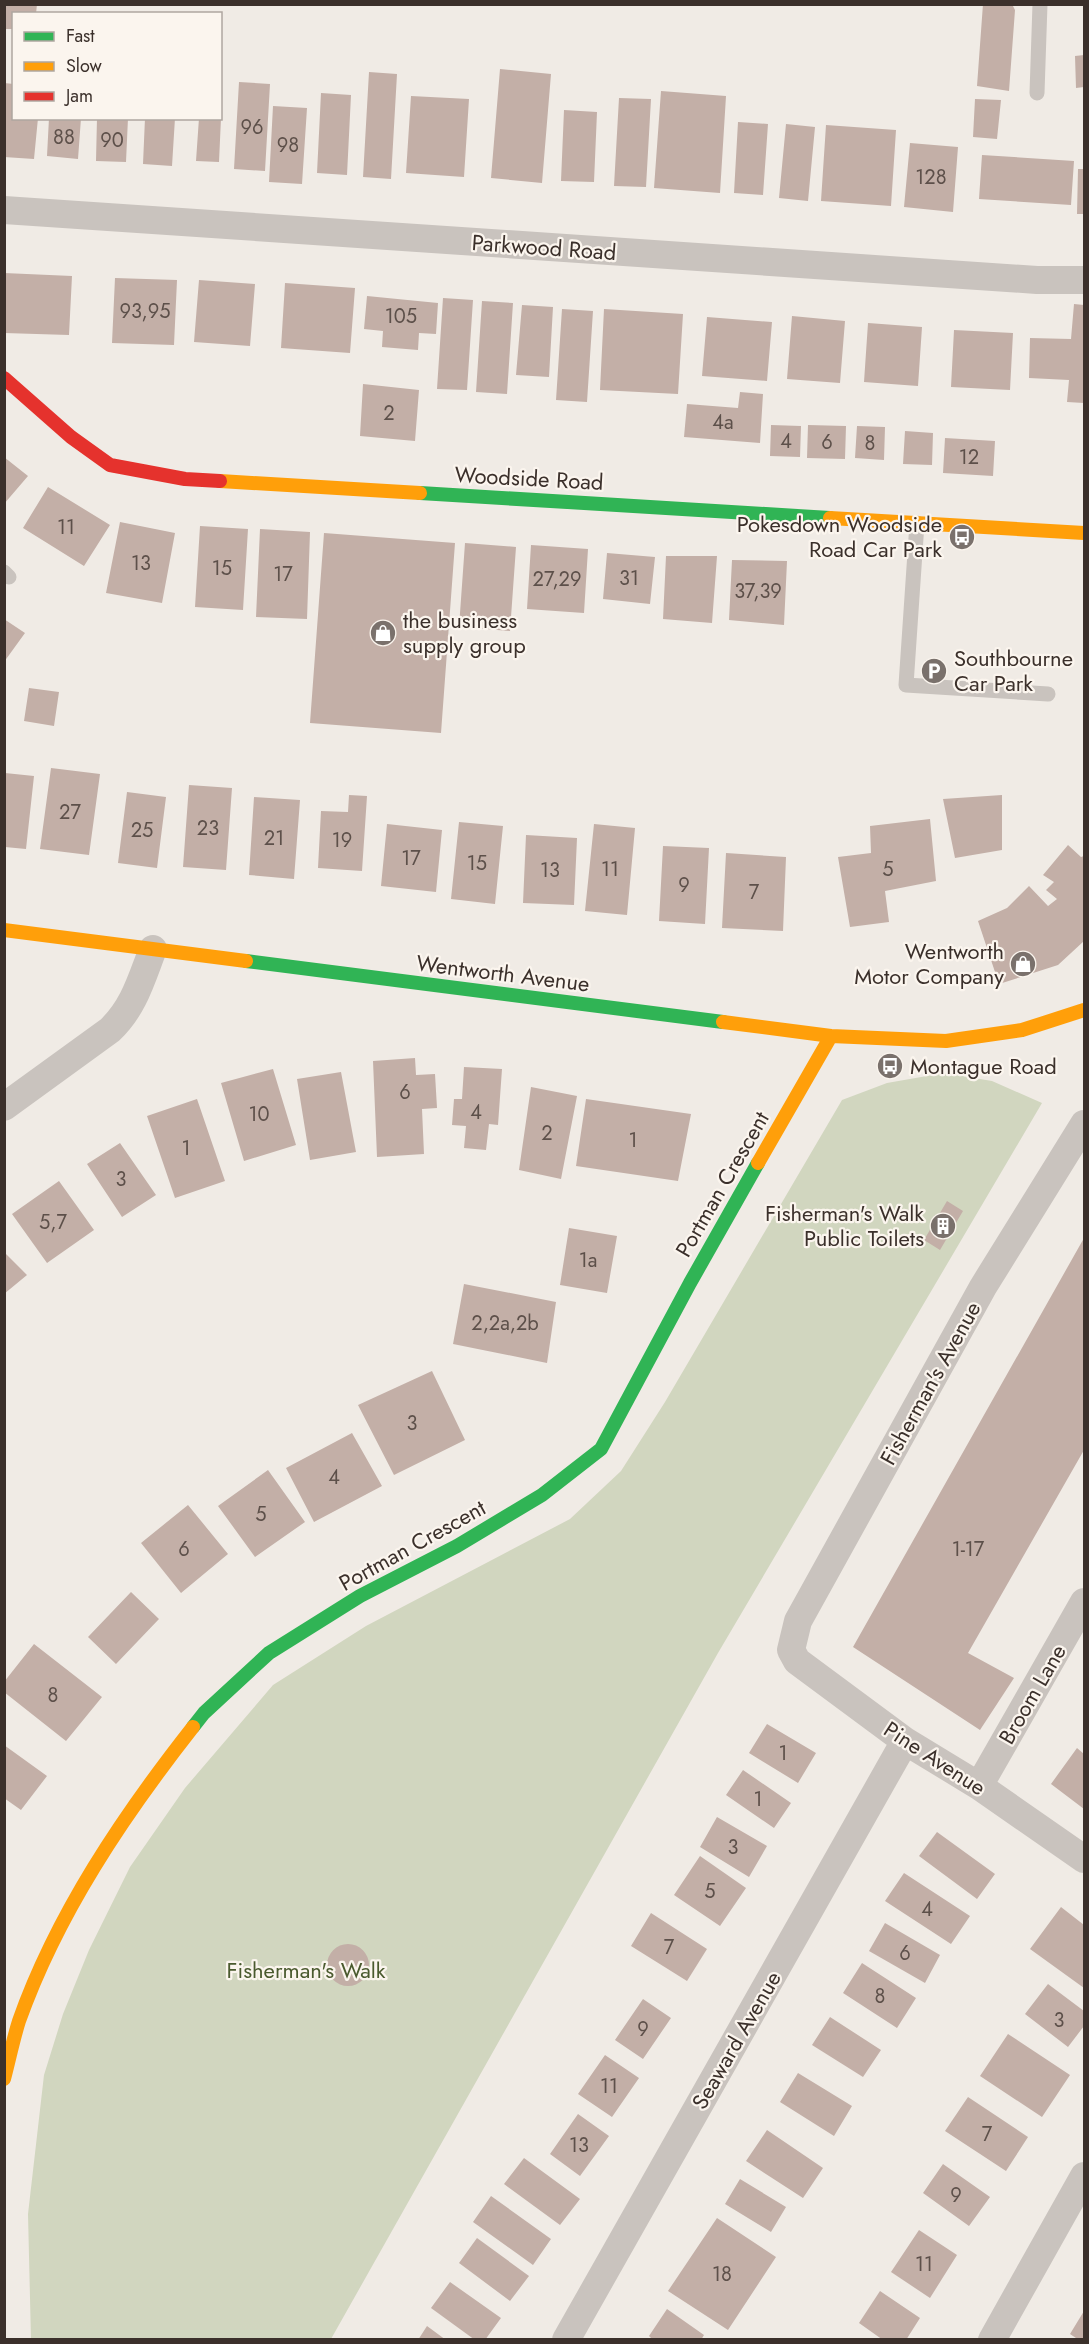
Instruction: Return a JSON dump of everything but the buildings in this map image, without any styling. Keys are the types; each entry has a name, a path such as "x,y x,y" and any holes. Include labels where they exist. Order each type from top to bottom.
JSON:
{"street":[{"name":"Parkwood Road","path":"4,210 1013,278 1084,280"},
{"name":"Woodside Road","path":"4,378 71,436 110,465 185,479 1084,533"},
{"name":"Wentworth Avenue","path":"4,930 831,1036 946,1041 1022,1030 1084,1010"},
{"path":"4,1107 110,1030 121,1019 132,1005 153,949"},
{"name":"Portman Crescent","path":"4,2079 19,2022 44,1962 81,1889 145,1788 204,1713 269,1653 360,1596 457,1546 543,1495 601,1449 690,1283 831,1036"},
{"name":"Fisherman's Avenue","path":"791,1650 798,1621 983,1287 1084,1124"},
{"name":"Broom Lane","path":"979,1786 1084,1602"},
{"name":"Pine Avenue","path":"791,1650 797,1661 906,1741 979,1786 1084,1859"},
{"name":"Seaward Avenue","path":"566,2340 906,1741"},
{"path":"992,2340 1084,2176"}],"lane":[{"path":"1037,93 1040,4"},
{"path":"917,523 906,685 1048,694"}],"green space":[{"name":"Fisherman's Walk","path":"944,1073 992,1081 1042,1103 718,1653 331,2339 31,2340 28,2214 44,2075 63,2014 89,1950 130,1867 185,1788 273,1685 366,1626 570,1519 621,1471 665,1402 842,1100 887,1083"}],"traffic: fast":[{"path":"420,493 830,518"},
{"path":"246,961 723,1022"},
{"path":"193,1727 204,1713 269,1653 360,1596 457,1546 542,1495 601,1449 690,1283 758,1163"}],"traffic: slow":[{"path":"220,481 420,493"},
{"path":"830,518 1084,533"},
{"path":"4,930 246,961"},
{"path":"723,1022 831,1036 946,1041 1022,1030 1084,1010"},
{"path":"758,1163 831,1036"},
{"path":"4,2079 19,2021 52,1942 72,1904 117,1831 193,1727"}],"traffic: jam":[{"path":"4,378 71,437 110,465 185,479 220,481"}],"place":[{"name":"Pokesdown Woodside Road Car Park","path":"962,537"},
{"name":"the business supply group","path":"383,633"},
{"name":"Southbourne Car Park","path":"934,671"},
{"name":"Wentworth Motor Company","path":"1023,964"},
{"name":"Montague Road","path":"890,1066"},
{"name":"Fisherman's Walk Public Toilets","path":"943,1226"}]}
